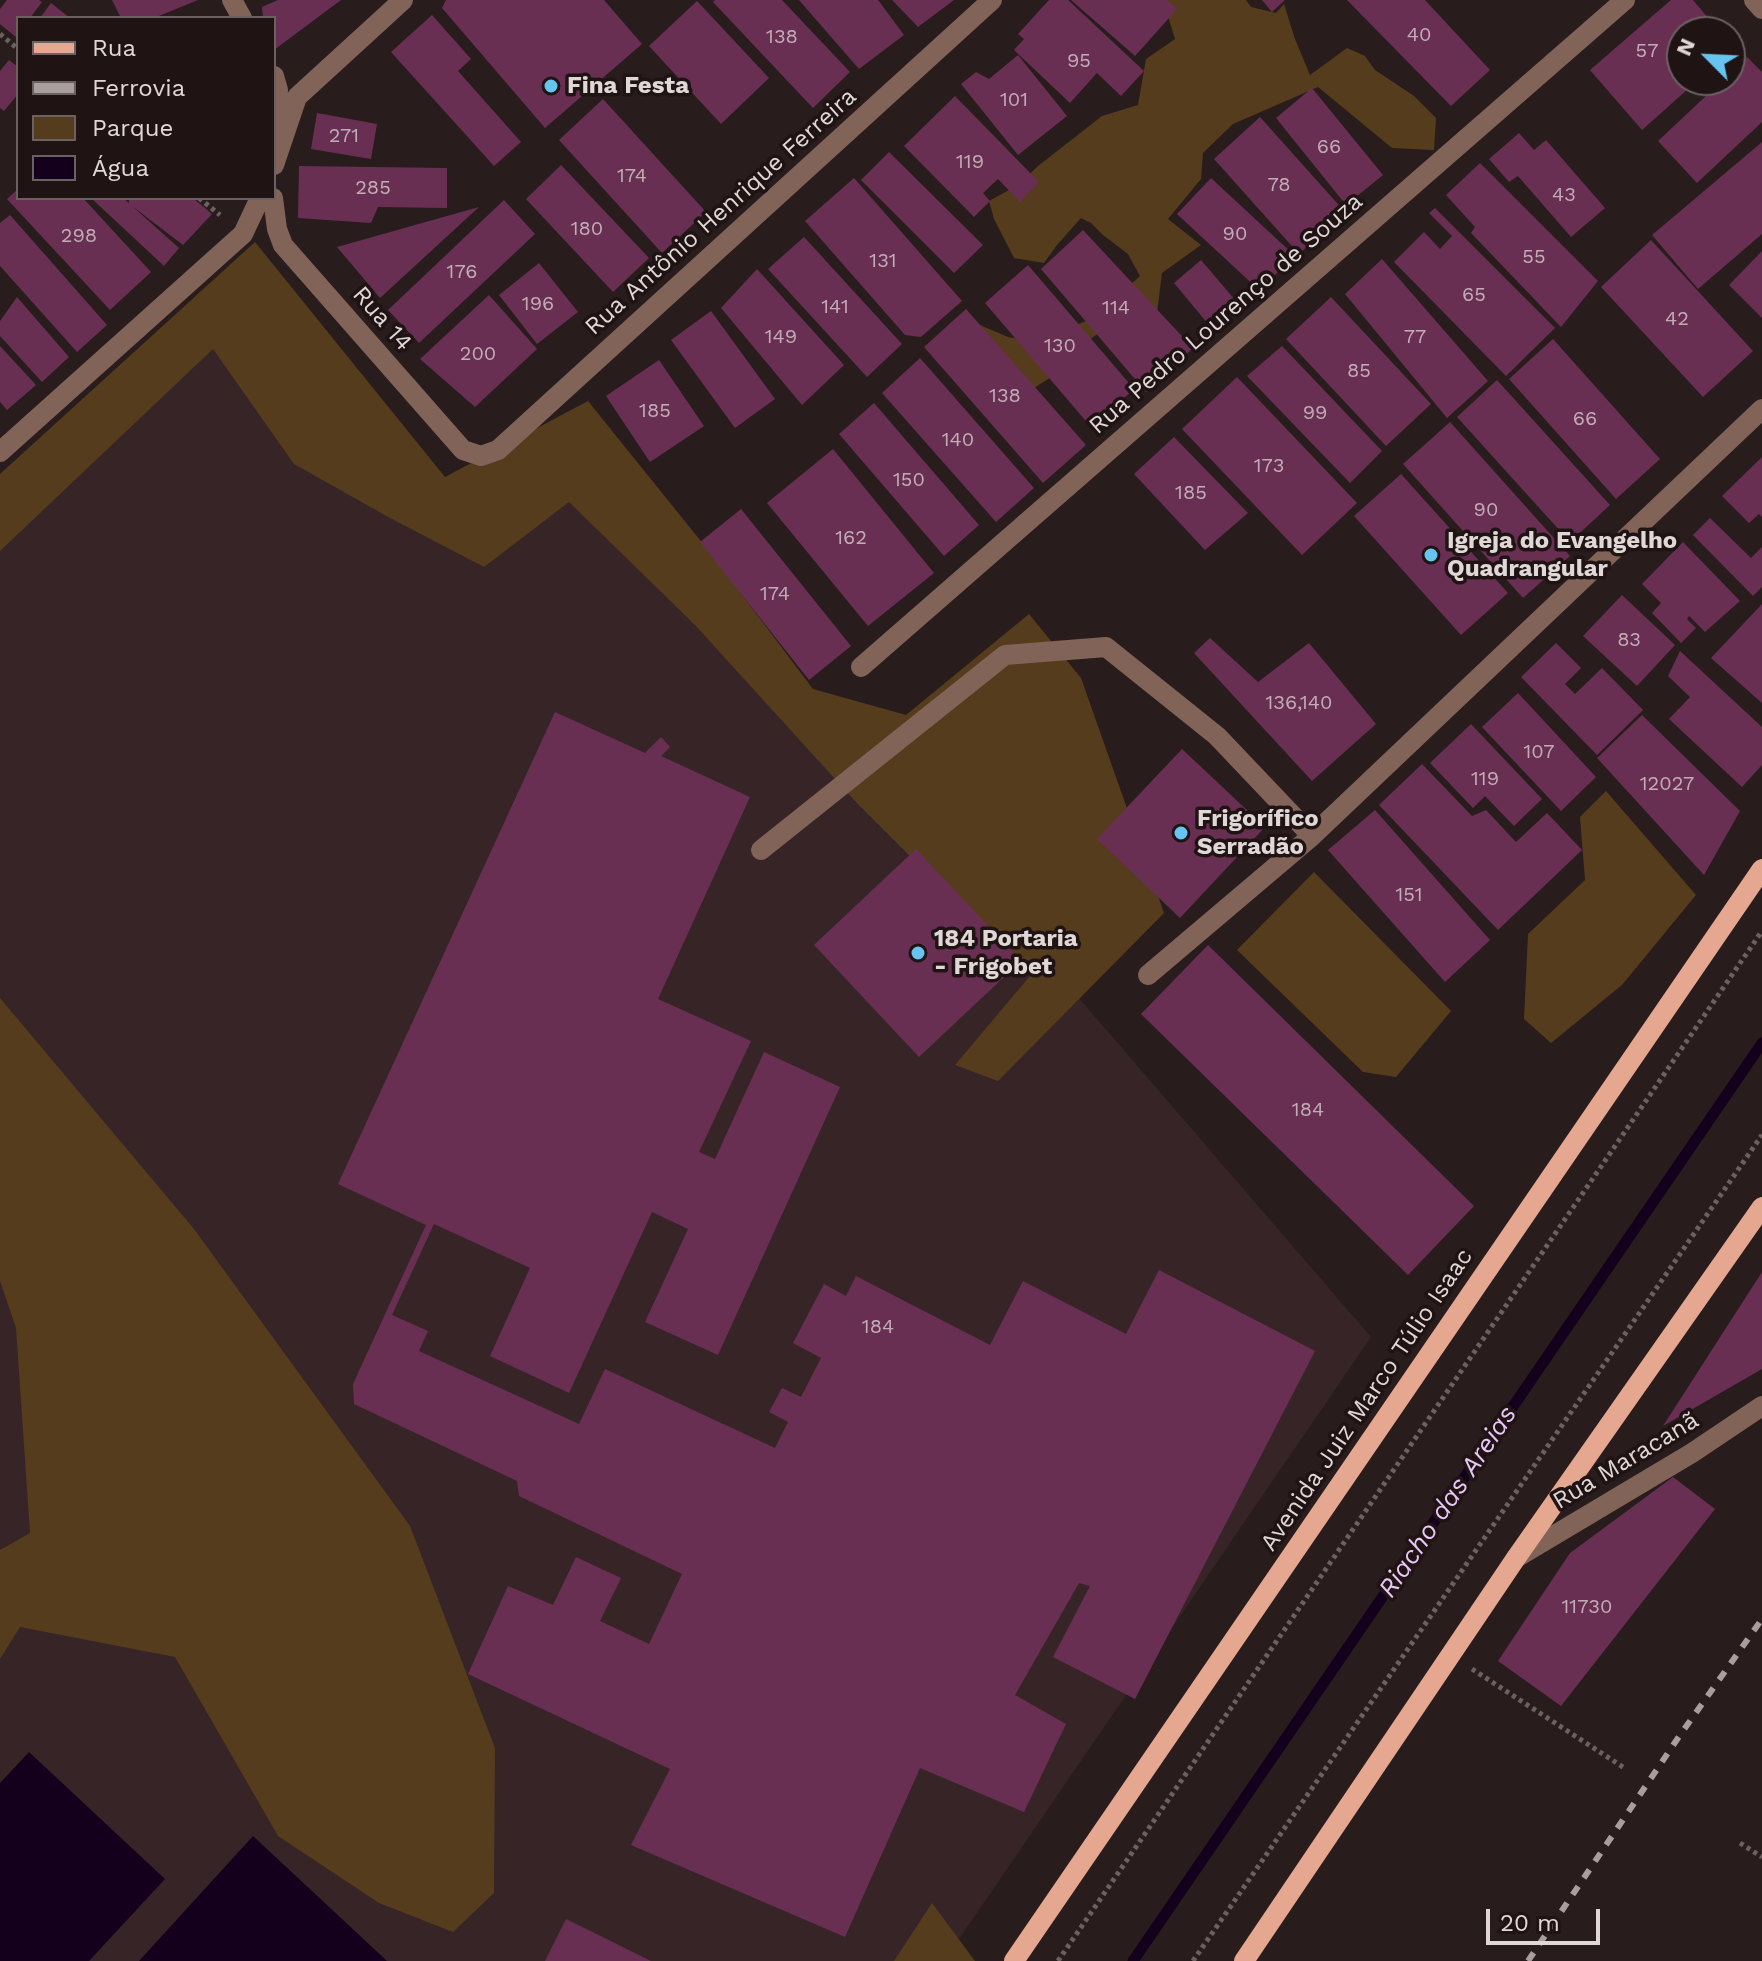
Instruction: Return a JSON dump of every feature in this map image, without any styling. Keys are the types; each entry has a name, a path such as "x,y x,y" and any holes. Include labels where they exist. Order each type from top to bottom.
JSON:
{"main road":[{"name":"Avenida Juiz Marco Túlio Isaac","path":"1014,1961 1762,869"},
{"path":"1244,1961 1516,1558 1762,1207"}],"street":[{"path":"276,159 297,97 403,0"},
{"name":"Rua Antônio Henrique Ferreira","path":"481,456 498,450 992,0"},
{"name":"Rua Pedro Lourenço de Souza","path":"861,667 1625,0"},
{"path":"1754,0 1762,9"},
{"path":"276,83 276,118"},
{"path":"4,441 243,234 259,200"},
{"name":"Rua 14","path":"273,200 277,229 283,245 463,450 481,456"},
{"path":"1148,975 1312,836 1762,409"},
{"path":"761,850 1005,655 1106,647 1217,736 1312,836"},
{"name":"Rua Maracanã","path":"1516,1558 1692,1453 1762,1406"}],"path":[{"path":"0,34 16,47"},
{"path":"1058,1961 1762,931"},
{"path":"1193,1961 1762,1135"},
{"path":"1451,1655 1626,1769"},
{"path":"1740,1843 1762,1857"}],"shaded area":[{"path":"252,253 420,532 587,427 1371,1337 944,1961 0,1961 0,487"}],"green space":[{"path":"1166,0 1246,0 1251,7 1276,13 1284,4 1310,75 1347,48 1365,56 1375,70 1414,96 1436,118 1434,150 1392,148 1318,87 1233,124 1203,153 1201,179 1168,219 1201,245 1162,273 1157,313 1131,309 1088,341 1059,372 1028,392 973,322 1008,337 1041,343 1062,330 1092,319 1140,276 1128,254 1081,218 1044,263 1014,258 994,219 989,201 1018,185 1102,116 1138,105 1146,59 1175,39 1164,3"},
{"path":"255,242 445,477 588,401 712,555 813,689 906,715 1029,614 1081,678 1164,913 998,1081 955,1065 1030,976 856,802 695,625 569,502 484,567 294,464 213,349 0,551 0,474"},
{"path":"1606,791 1696,895 1622,985 1551,1043 1524,1019 1528,934 1585,880 1580,817"},
{"path":"1314,872 1451,1011 1396,1077 1363,1072 1237,950"},
{"path":"0,998 194,1229 410,1526 495,1748 494,1893 453,1932 379,1903 278,1836 175,1657 20,1627 0,1659 0,1550 30,1533 16,1328 0,1281"},
{"path":"932,1903 975,1961 894,1961"}],"water":[{"path":"29,1752 165,1879 89,1961 0,1961 0,1783"},
{"path":"253,1836 387,1961 139,1961"}],"building":[{"path":"7,0 42,2 32,16 16,16 16,37 0,24 0,9"},
{"path":"112,0 198,0 159,16 120,16"},
{"path":"278,0 341,0 276,49 276,16 263,16 262,7"},
{"name":"Fina Festa","path":"446,0 604,0 642,44 545,128 442,8"},
{"path":"782,0 850,72 813,108 713,2"},
{"path":"799,0 878,0 904,35 859,69"},
{"path":"892,0 954,0 918,27"},
{"path":"1049,0 1068,0 1144,71 1121,96 1097,73 1070,103 1014,50 1024,39 1018,34"},
{"path":"1071,0 1167,0 1177,9 1135,56"},
{"path":"1262,0 1285,0 1272,12"},
{"path":"1347,0 1425,0 1490,70 1451,106"},
{"path":"1671,0 1693,0 1706,16 1666,16 1666,96 1680,96 1642,130 1590,70"},
{"path":"697,1 769,78 721,124 649,46"},
{"path":"51,3 67,16 41,16"},
{"path":"432,15 471,59 458,71 521,142 494,166 391,52"},
{"path":"1018,55 1067,116 1018,155 961,84 976,72 989,79"},
{"path":"1746,58 1762,72 1762,122 1697,183 1658,141 1706,96 1746,96"},
{"path":"9,60 16,65 16,96 4,111 0,108 0,71"},
{"path":"1312,88 1383,175 1346,205 1276,118"},
{"path":"955,96 1039,182 1020,202 998,179 983,193 990,201 974,217 904,146"},
{"path":"603,99 706,212 662,253 559,140"},
{"path":"317,113 377,124 371,159 311,149"},
{"path":"1260,117 1345,212 1299,254 1214,159"},
{"path":"1519,133 1534,150 1546,140 1605,208 1571,237 1518,176 1509,182 1489,159"},
{"path":"1762,142 1762,234 1698,289 1652,235"},
{"path":"889,152 983,245 954,273 861,180"},
{"path":"1480,163 1598,281 1561,327 1471,233 1475,227 1446,195"},
{"path":"561,165 649,258 613,292 526,199"},
{"path":"299,166 447,168 447,208 378,207 371,223 298,218"},
{"path":"854,178 962,301 921,337 905,335 805,221"},
{"path":"1211,178 1294,255 1260,291 1177,214"},
{"path":"16,191 16,200 85,200 151,272 110,310 7,199"},
{"path":"93,200 125,200 129,203 129,200 195,200 212,214 183,245 132,206 179,248 164,266"},
{"path":"504,200 535,234 419,343 388,310"},
{"path":"479,207 380,298 337,247"},
{"path":"1435,208 1555,328 1506,376 1394,262 1424,232 1440,249 1452,236 1429,213"},
{"path":"10,215 107,325 77,352 0,266 0,223"},
{"path":"1083,230 1193,348 1146,392 1041,269"},
{"path":"804,237 902,344 867,377 768,269"},
{"path":"1651,240 1753,351 1703,397 1601,287"},
{"path":"1762,251 1762,318 1729,285"},
{"path":"1382,259 1488,381 1447,418 1345,294"},
{"path":"1201,260 1241,307 1214,331 1174,283"},
{"path":"539,263 578,312 537,344 499,295"},
{"path":"1028,265 1134,389 1091,427 985,303"},
{"path":"757,269 844,365 802,405 721,308"},
{"path":"489,295 537,349 475,407 420,359"},
{"path":"17,297 69,357 42,382 0,336 0,321"},
{"path":"1331,297 1431,404 1386,446 1286,339"},
{"path":"966,309 1086,445 1043,483 924,347"},
{"path":"711,311 775,399 735,428 671,340"},
{"path":"1553,339 1660,459 1616,499 1509,379"},
{"path":"0,346 36,385 7,410 0,402"},
{"path":"1282,346 1382,451 1350,483 1247,376"},
{"path":"920,358 1034,488 996,522 882,393"},
{"path":"659,360 704,426 650,462 606,396"},
{"path":"1237,377 1357,503 1302,555 1182,429"},
{"path":"1497,380 1610,505 1570,542 1457,417"},
{"path":"874,403 979,525 944,556 839,434"},
{"path":"1450,422 1570,556 1523,598 1403,464"},
{"path":"1174,437 1248,513 1205,550 1134,474"},
{"path":"833,449 934,573 868,626 767,503"},
{"path":"1762,457 1762,517 1759,514 1749,523 1722,496"},
{"name":"Igreja do Evangelho Quadrangular","path":"1401,474 1508,593 1461,635 1354,516"},
{"path":"741,509 851,646 809,680 700,542"},
{"path":"1710,518 1751,558 1762,547 1762,587 1753,596 1693,535"},
{"path":"1683,542 1740,601 1705,632 1689,616 1687,619 1696,628 1681,643 1652,613 1661,603 1642,584"},
{"path":"1622,595 1675,645 1637,686 1583,636"},
{"path":"1762,604 1762,703 1711,658"},
{"path":"1210,638 1258,682 1309,643 1376,724 1312,781 1194,653"},
{"path":"1556,643 1581,668 1565,684 1575,694 1602,668 1643,710 1597,755 1521,677"},
{"path":"1680,651 1762,727 1762,765 1742,787 1669,719 1690,697 1668,676"},
{"path":"1518,693 1596,777 1561,811 1482,727"},
{"path":"555,712 645,753 661,737 670,747 661,756 750,797 658,999 751,1041 699,1152 715,1159 764,1052 840,1087 718,1355 645,1322 688,1229 652,1212 569,1393 490,1356 530,1268 434,1224 392,1315 428,1331 419,1351 579,1424 605,1369 775,1448 788,1422 769,1412 782,1388 801,1397 821,1358 793,1343 824,1284 846,1296 856,1276 990,1345 1023,1281 1126,1334 1159,1270 1315,1351 1135,1699 1053,1657 1090,1586 1079,1583 1015,1695 1066,1724 1024,1812 920,1768 845,1937 631,1845 670,1769 468,1674 508,1586 553,1605 576,1557 621,1578 600,1621 649,1644 682,1574 519,1496 517,1481 354,1404 353,1384 426,1225 338,1184"},
{"path":"1642,715 1740,811 1704,875 1597,758"},
{"path":"1471,724 1542,799 1514,826 1485,796 1473,808 1430,763"},
{"name":"Frigorífico Serradão","path":"1182,749 1265,827 1180,918 1097,839"},
{"path":"1422,764 1472,816 1486,810 1516,842 1547,813 1582,850 1498,930 1379,805"},
{"path":"1375,810 1490,940 1445,982 1328,850"},
{"name":"184 Portaria - Frigobet","path":"916,849 1021,961 919,1057 814,945"},
{"path":"1208,945 1474,1206 1408,1275 1141,1014"},
{"path":"1762,1272 1762,1369 1663,1426"},
{"path":"1673,1477 1715,1509 1561,1706 1498,1661 1570,1553"},
{"path":"566,1919 651,1961 545,1961"}],"waterway":[{"name":"Riacho das Areias","path":"1133,1961 1762,1043"}],"railway":[{"path":"1528,1961 1762,1619"}],"place":[{"name":"Fina Festa","path":"551,86"},
{"name":"Igreja do Evangelho Quadrangular","path":"1431,555"},
{"name":"Frigorífico Serradão","path":"1181,833"},
{"name":"184 Portaria - Frigobet","path":"918,953"}]}
